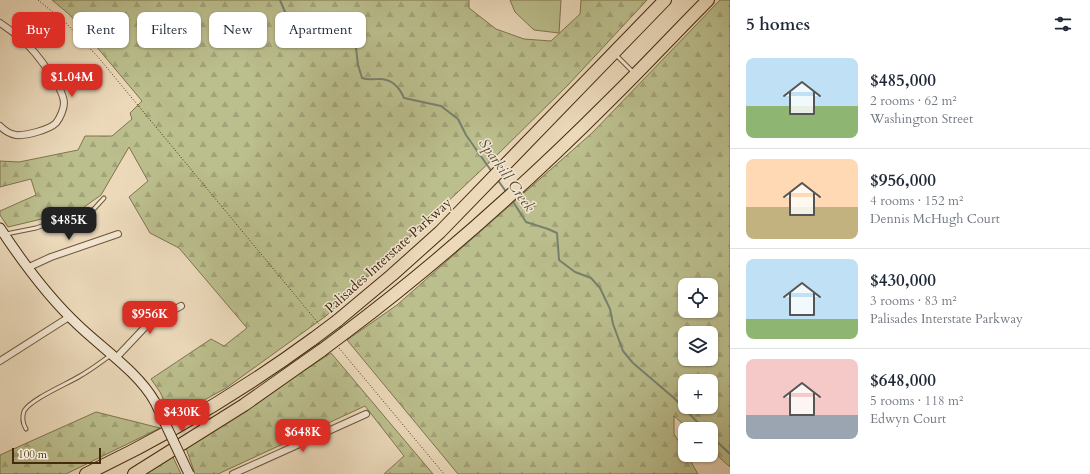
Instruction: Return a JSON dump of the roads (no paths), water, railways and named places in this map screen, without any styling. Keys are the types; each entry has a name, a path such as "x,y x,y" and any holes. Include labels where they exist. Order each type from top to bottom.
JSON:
{"highway":[{"name":"Palisades Interstate Parkway","path":"86,474 202,413 256,379 337,321 387,280 440,232 665,0"},
{"name":"Palisades Interstate Parkway","path":"134,474 244,405 322,350 398,291 492,212 561,148 708,0"}],"main road":[{"path":"2,232 51,299 143,385 155,402 189,474"}],"street":[{"path":"0,23 20,38 35,53 61,91 64,102 62,113 56,122 47,128 28,134 15,135 5,131 0,126"},
{"path":"27,268 51,257 118,234"},
{"path":"113,357 148,324 181,306"},
{"path":"0,361 69,317"},
{"path":"232,474 366,414"}],"lane":[{"path":"614,53 636,74"},
{"path":"2,232 36,228 67,217 86,214 94,210 104,198"},
{"path":"26,429 24,426 23,416 25,410 31,404 53,390 81,376 113,357"}],"waterway":[{"name":"Sparkill Creek","path":"280,0 288,19 298,24 315,23 329,26 350,35 356,48 358,65 362,78 390,81 397,86 404,98 441,106 458,119 466,135 492,172"},
{"name":"Sparkill Creek","path":"497,179 507,193"},
{"name":"Sparkill Creek","path":"512,200 526,222 557,233 559,260 575,272 591,278 600,288 610,309 613,324 623,351 633,363 674,398 697,422"},
{"name":"Sparkill Creek","path":"718,443 730,454"}]}
